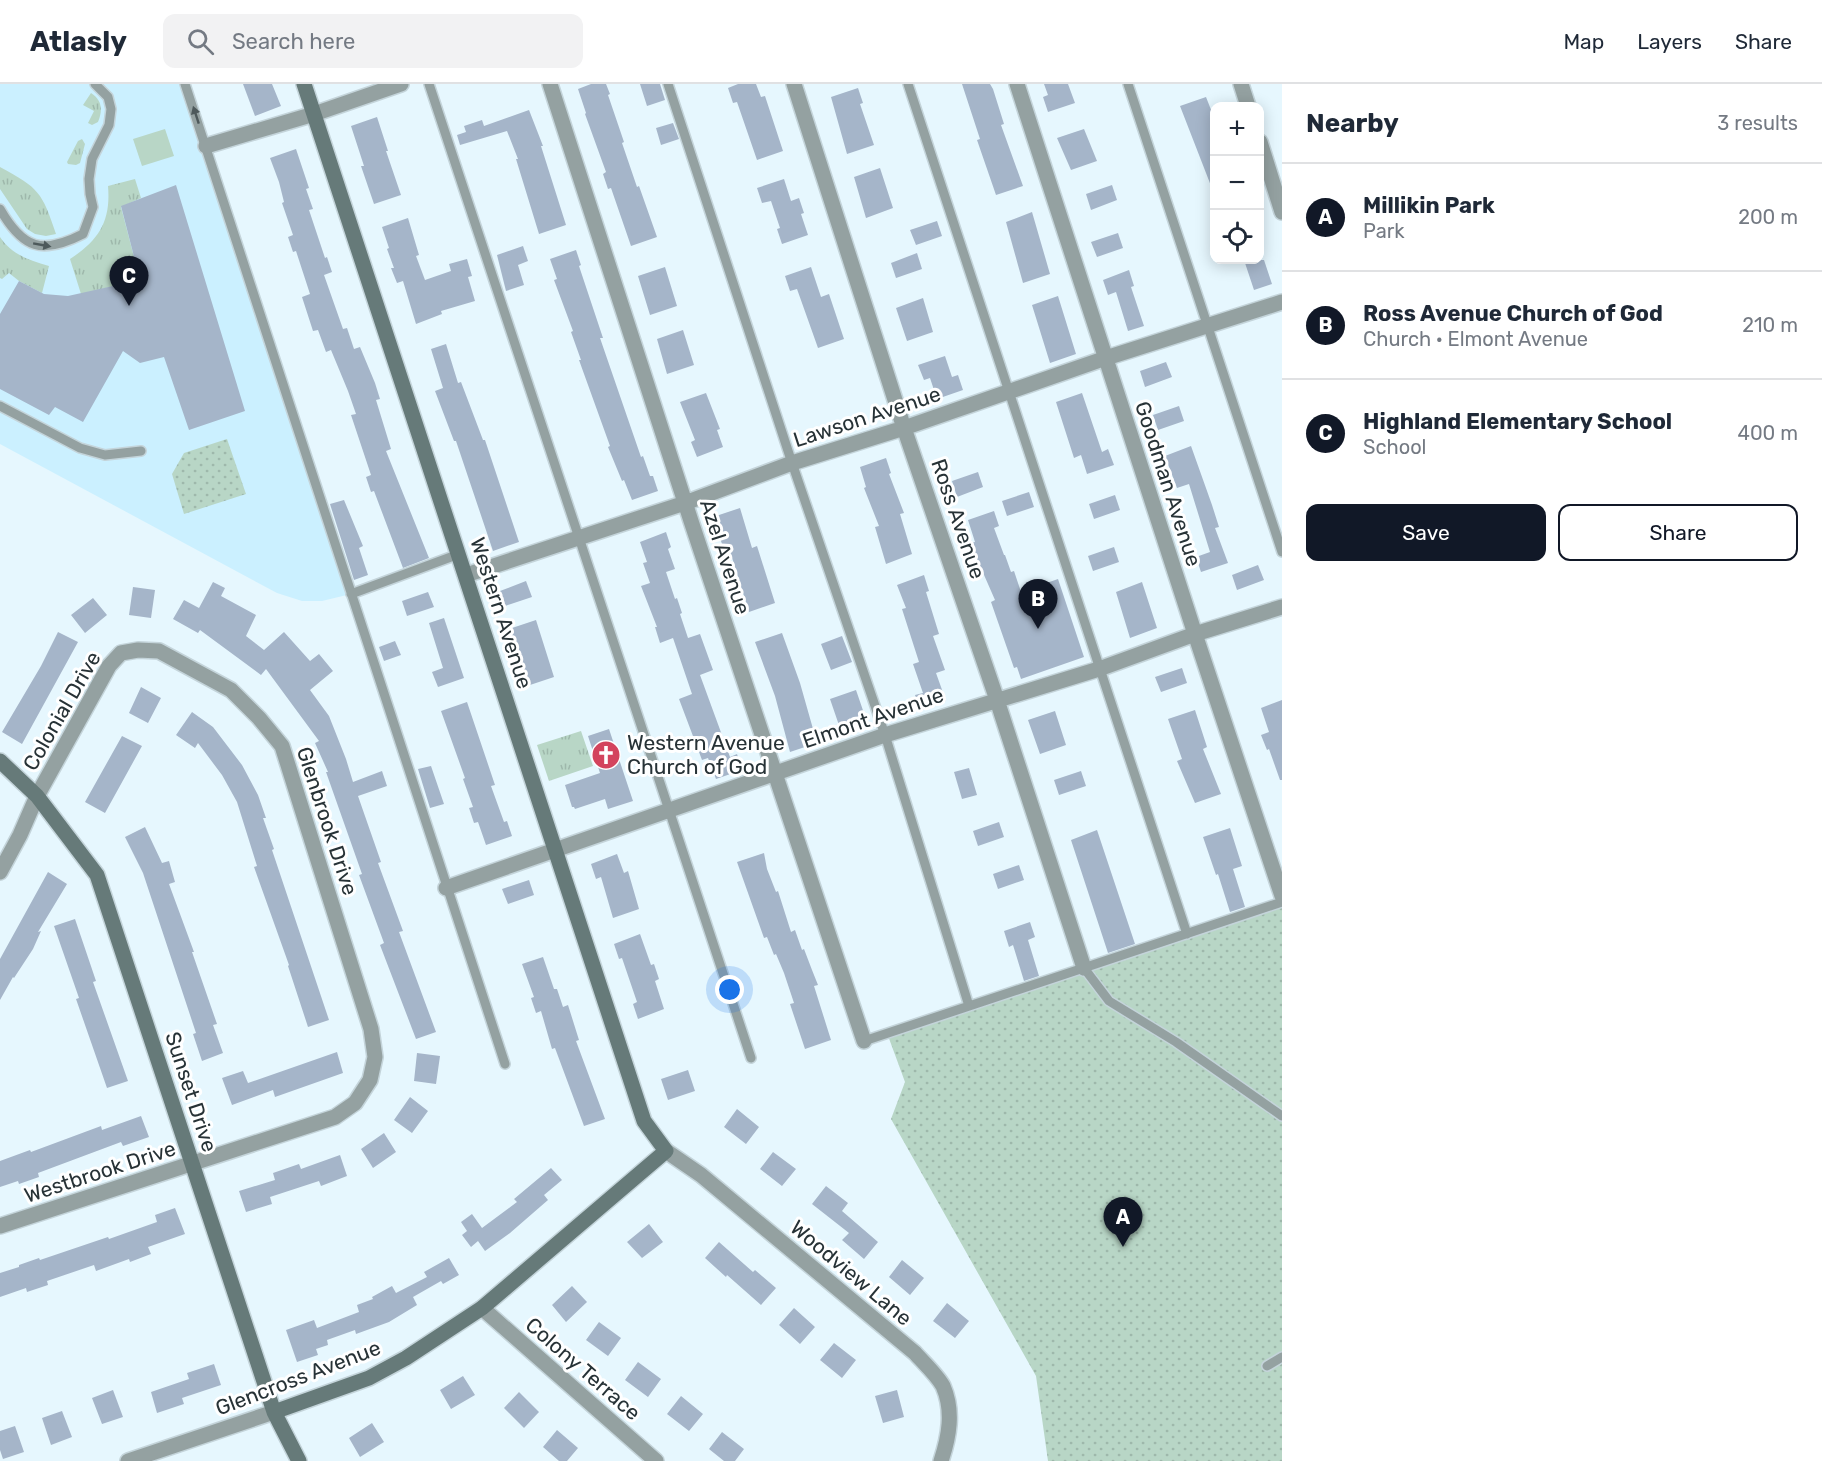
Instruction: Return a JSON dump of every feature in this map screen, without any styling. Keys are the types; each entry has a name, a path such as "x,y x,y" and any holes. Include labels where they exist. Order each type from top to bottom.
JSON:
{"street":[{"name":"Western Avenue","path":"304,84 644,1121 666,1151"},
{"path":"206,146 314,114 401,84"},
{"name":"Azel Avenue","path":"550,84 774,775 864,1041"},
{"name":"Ross Avenue","path":"794,84 904,428 997,699 1084,968"},
{"name":"Goodman Avenue","path":"1017,84 1282,896"},
{"path":"1241,84 1247,102"},
{"path":"1264,155 1282,212"},
{"name":"Lawson Avenue","path":"466,575 685,503 792,464 1106,358 1282,302"},
{"name":"Elmont Avenue","path":"446,888 885,735 1099,669 1195,634 1282,607"},
{"name":"Colonial Drive","path":"0,872 37,796 109,666 121,653 138,650"},
{"name":"Glenbrook Drive","path":"138,650 159,651 231,690 259,718 282,746 371,1029 375,1057 370,1080"},
{"name":"Sunset Drive","path":"0,761 37,796 97,875 194,1164 273,1412 299,1461"},
{"name":"Westbrook Drive","path":"0,1226 335,1117 355,1103 370,1080"},
{"name":"Glencross Avenue","path":"128,1461 369,1378 406,1358 482,1308 666,1151"},
{"name":"Woodview Lane","path":"666,1151 701,1175 915,1353 942,1385 948,1405 949,1436 941,1461"},
{"name":"Colony Terrace","path":"482,1308 656,1461"}],"lane":[{"path":"0,209 7,222 20,237 35,244 50,247 83,234 93,207 89,186 92,159 109,125 111,109 108,97 95,84"},
{"path":"185,84 505,1064"},
{"path":"429,84 751,1058"},
{"path":"668,84 792,464 885,735 969,1006"},
{"path":"908,84 1186,934"},
{"path":"1128,84 1282,552"},
{"path":"0,406 80,448 105,455 141,451"},
{"path":"351,594 459,554"},
{"path":"864,1041 1282,902"},
{"path":"1084,968 1109,1001 1176,1042 1282,1116"},
{"path":"1267,1366 1282,1357"}],"shaded area":[{"path":"0,84 185,84 351,594 322,601 302,601 277,593 0,444"}],"green space":[{"path":"91,93 99,102 101,109 98,122 92,125 88,123 94,111 83,105"},
{"path":"165,129 174,156 142,166 133,139"},
{"path":"82,139 85,144 80,163 68,164 78,141"},
{"path":"0,167 23,180 37,193 47,209 56,234 46,236 35,234 27,229 0,189"},
{"path":"135,179 141,198 121,207 140,280 81,294 70,259 96,237 101,228 107,210 108,186"},
{"path":"0,237 16,253 49,266 42,293 9,273 2,279 0,278"},
{"path":"227,439 246,494 184,514 172,474 184,453"},
{"path":"581,731 593,766 549,781 537,745"},
{"path":"1282,902 1282,1461 1048,1461 1036,1376 891,1119 905,1082 887,1033"}],"building":[{"path":"243,84 272,84 281,106 255,116"},
{"path":"591,84 606,84 624,142 622,143 657,237 631,246 611,188 608,189 603,174 606,172 578,89"},
{"path":"640,84 660,84 665,100 647,106"},
{"path":"738,84 756,84 761,97 765,96 783,151 757,160 737,102 733,103 728,88"},
{"path":"962,84 990,84 993,89 1004,124 1001,125 1023,186 996,195 977,140 980,139"},
{"path":"1044,84 1068,84 1075,103 1048,112 1043,97 1048,95"},
{"path":"858,88 863,103 860,104 874,145 847,154 831,97"},
{"path":"1206,97 1210,107 1210,183 1180,106"},
{"path":"529,110 543,146 541,146 566,225 539,234 516,159 518,159 507,131 460,145 457,135 466,132 464,126 482,120 484,126"},
{"path":"377,117 401,195 374,204 351,126"},
{"path":"673,123 679,139 661,145 656,128"},
{"path":"1084,129 1097,161 1071,170 1057,138"},
{"path":"296,149 309,188 306,189 313,209 309,210 332,272 324,275 343,329 347,328 354,349 360,347 375,383 380,399 376,400 391,449 386,451 429,558 403,568 374,491 371,492 366,477 371,475 351,415 356,414 348,391 331,350 326,352 318,330 313,331 302,297 310,294 296,251 293,252 288,237 293,235 270,158"},
{"path":"880,168 893,208 866,218 854,177"},
{"path":"784,179 791,201 799,198 804,213 801,214 808,235 782,244 777,229 780,228 771,201 762,203 757,188"},
{"path":"176,185 245,411 189,430 164,357 140,363 123,351 83,422 55,407 49,415 0,389 0,314 19,281 44,294 68,296 140,280 121,206"},
{"path":"1112,185 1117,200 1091,210 1086,194"},
{"path":"1032,212 1050,274 1023,283 1006,222"},
{"path":"408,218 419,255 416,256 425,280 451,271 449,264 467,259 472,276 468,277 475,301 441,311 442,314 416,324 403,281 397,283 391,268 394,268 382,227"},
{"path":"937,221 942,236 916,245 910,230"},
{"path":"1118,233 1123,248 1097,257 1091,242"},
{"path":"523,246 528,261 518,265 524,285 506,291 497,255"},
{"path":"576,250 581,265 579,266 603,338 600,338 641,457 643,456 658,491 632,500 608,447 610,446 579,360 581,360 571,332 573,331 554,280 557,279 550,259"},
{"path":"917,253 922,269 896,278 891,263"},
{"path":"1264,260 1272,284 1254,290 1245,264 1264,264"},
{"path":"665,267 677,306 650,315 638,276"},
{"path":"811,267 821,297 829,294 844,339 818,348 797,289 790,291 785,276"},
{"path":"1129,270 1134,286 1131,287 1144,326 1128,331 1116,292 1108,295 1103,280"},
{"path":"1058,296 1076,354 1050,363 1032,305"},
{"path":"923,298 933,332 907,341 896,308"},
{"path":"683,330 694,365 667,374 657,339"},
{"path":"446,344 458,383 461,382 483,440 485,440 519,542 493,551 456,441 454,441 435,391 443,388 431,349"},
{"path":"945,356 952,377 958,375 963,390 937,399 930,378 924,380 918,365"},
{"path":"1166,362 1172,377 1145,387 1140,371"},
{"path":"706,393 720,429 717,430 723,447 697,457 691,442 695,440 680,402"},
{"path":"1082,393 1102,452 1108,449 1114,465 1087,474 1081,455 1074,458 1056,402"},
{"path":"1179,406 1184,421 1158,430 1153,415"},
{"path":"1191,446 1219,527 1215,528 1228,563 1201,572 1196,557 1210,552 1189,484 1177,488 1165,456"},
{"path":"886,458 891,473 889,474 904,513 900,514 912,554 886,564 875,527 879,526 864,488 866,487 860,467"},
{"path":"978,472 983,487 957,497 952,481"},
{"path":"1029,492 1034,507 1007,516 1002,501"},
{"path":"1115,495 1120,510 1094,519 1089,504"},
{"path":"344,500 363,546 359,548 368,575 354,580 330,504"},
{"path":"740,508 752,548 757,546 775,603 749,612 730,551 725,553 713,517"},
{"path":"994,511 999,526 994,528 1021,592 1058,579 1084,657 1021,679 1017,667 1014,668 991,602 995,600 970,543 975,542 968,520"},
{"path":"666,532 671,547 668,549 675,569 666,572 682,613 680,614 688,638 700,634 713,670 700,675 730,757 737,754 742,770 716,779 708,758 702,760 679,699 692,694 673,638 660,643 655,627 657,627 641,586 650,583 643,563 647,562 640,542"},
{"path":"1114,547 1119,562 1093,571 1088,556"},
{"path":"1258,565 1264,580 1237,590 1232,575"},
{"path":"924,575 929,591 926,592 939,634 933,636 945,670 936,673 946,701 920,711 915,695 923,693 913,664 919,662 902,609 906,608 897,585"},
{"path":"526,581 532,597 505,606 500,591"},
{"path":"213,582 225,588 221,596 256,615 246,636 264,650 284,632 310,661 319,654 333,671 310,690 329,716 353,782 382,771 387,786 358,796 381,862 378,863 403,931 399,932 436,1032 416,1039 380,945 384,943 359,875 362,874 326,772 328,772 315,743 319,741 266,669 261,675 200,630 198,633 173,619 184,600 199,608"},
{"path":"1142,582 1157,628 1130,638 1116,592"},
{"path":"133,587 155,590 151,618 129,615"},
{"path":"428,592 434,607 407,616 402,601"},
{"path":"93,598 107,615 85,633 71,615"},
{"path":"444,618 464,678 438,687 432,672 443,668 429,623"},
{"path":"536,620 554,677 527,686 509,629"},
{"path":"58,632 78,642 22,744 2,732"},
{"path":"782,633 800,683 817,743 790,752 775,696 755,642"},
{"path":"842,636 852,662 831,670 821,644"},
{"path":"395,641 401,655 384,661 379,647"},
{"path":"1182,668 1187,683 1161,692 1155,677"},
{"path":"141,687 161,698 148,723 129,713"},
{"path":"856,690 868,725 842,734 830,699"},
{"path":"1282,700 1282,780 1280,780 1269,749 1267,750 1261,735 1269,732 1261,708"},
{"path":"467,702 495,785 491,786 504,822 507,821 512,836 486,845 478,822 474,823 469,808 473,807 463,779 465,778 441,711"},
{"path":"1195,710 1207,747 1203,749 1221,794 1195,803 1177,761 1182,759 1168,719"},
{"path":"1055,711 1066,745 1040,754 1028,720"},
{"path":"192,712 213,727 242,765 258,795 274,849 272,850 329,1020 308,1027 289,965 254,867 257,866 237,802 222,775 198,743 195,748 176,735"},
{"name":"Western Avenue Church of God","path":"609,729 633,801 608,809 605,799 575,809 572,807 565,785 600,773 588,736"},
{"path":"122,736 142,746 105,813 85,802"},
{"path":"431,766 444,804 430,808 418,769"},
{"path":"969,768 977,795 962,799 954,772"},
{"path":"1081,771 1086,786 1059,795 1054,780"},
{"path":"999,822 1004,837 978,846 973,831"},
{"path":"145,827 162,863 169,861 175,882 169,884 217,1024 213,1025 223,1053 202,1061 193,1034 196,1033 143,873 125,837"},
{"path":"1230,828 1242,866 1233,869 1245,907 1230,912 1203,837"},
{"path":"1097,830 1135,944 1108,953 1071,840"},
{"path":"764,853 767,869 776,892 778,891 791,932 795,930 818,985 814,986 831,1040 805,1049 790,1004 794,1003 784,973 767,937 764,938 737,862"},
{"path":"617,854 624,873 628,871 639,909 613,918 601,877 596,879 591,864"},
{"path":"1019,865 1024,880 998,889 993,874"},
{"path":"48,872 67,884 38,932 41,931 33,949 0,1000 0,959"},
{"path":"529,880 534,895 508,904 502,889"},
{"path":"75,919 96,981 93,982 128,1081 107,1088 54,926"},
{"path":"1030,922 1035,937 1028,940 1039,976 1024,981 1013,945 1009,947 1004,931"},
{"path":"640,934 651,965 654,964 659,979 655,981 664,1009 638,1019 633,1004 637,1002 622,958 619,959 614,944"},
{"path":"543,957 563,1007 568,1005 579,1040 576,1041 605,1119 584,1126 555,1048 552,1049 541,1011 536,1013 531,998 534,997 522,964"},
{"path":"337,1052 343,1073 275,1097 273,1090 232,1105 222,1078 243,1071 248,1083"},
{"path":"417,1053 440,1056 436,1084 414,1081"},
{"path":"688,1070 695,1091 668,1100 661,1079"},
{"path":"410,1097 428,1111 412,1133 394,1120"},
{"path":"737,1109 759,1127 746,1144 724,1127"},
{"path":"141,1116 149,1137 123,1146 121,1142 38,1173 39,1177 19,1184 18,1181 0,1187 0,1161 101,1126 102,1130"},
{"path":"384,1133 396,1152 373,1168 361,1149"},
{"path":"773,1152 796,1169 782,1186 760,1169"},
{"path":"340,1155 347,1176 321,1186 319,1181 270,1197 272,1204 246,1212 239,1191 275,1180 273,1173 299,1164 301,1169"},
{"path":"551,1168 562,1180 544,1195 548,1200 485,1251 478,1241 471,1247 462,1235 467,1231 461,1222 472,1214 482,1228 517,1202 514,1199"},
{"path":"826,1186 848,1203 842,1211 878,1242 864,1259 842,1240 849,1233 812,1204"},
{"path":"175,1208 185,1234 148,1247 151,1254 96,1271 94,1265 47,1281 48,1285 27,1292 26,1288 0,1297 0,1273 39,1258 40,1260 108,1237 109,1239 157,1222 155,1215"},
{"path":"649,1224 663,1242 642,1258 627,1242"},
{"path":"719,1242 753,1272 755,1270 776,1288 761,1305 705,1258"},
{"path":"449,1258 459,1275 443,1284 441,1281 413,1297 417,1305 389,1322 356,1334 355,1330 327,1340 328,1345 316,1349 318,1355 297,1362 286,1330 314,1320 317,1328 359,1312 357,1305 373,1299 372,1297 392,1286 396,1293 427,1277 424,1272"},
{"path":"902,1260 924,1278 910,1295 889,1277"},
{"path":"572,1286 587,1302 566,1322 552,1305"},
{"path":"947,1303 969,1321 955,1338 933,1321"},
{"path":"794,1308 815,1327 800,1344 779,1325"},
{"path":"599,1322 621,1338 608,1356 586,1340"},
{"path":"834,1343 856,1360 842,1378 820,1360"},
{"path":"638,1362 661,1379 648,1397 625,1380"},
{"path":"214,1364 221,1385 182,1398 184,1404 157,1413 151,1392 189,1379 187,1373"},
{"path":"463,1376 475,1395 451,1409 440,1390"},
{"path":"113,1390 123,1417 102,1424 92,1398"},
{"path":"897,1390 904,1417 883,1423 875,1396"},
{"path":"519,1392 539,1412 524,1428 504,1408"},
{"path":"681,1396 703,1414 689,1431 667,1414"},
{"path":"62,1411 72,1437 51,1445 42,1418"},
{"path":"372,1423 384,1442 360,1457 349,1438"},
{"path":"15,1426 24,1452 3,1459 0,1450 0,1431"},
{"path":"557,1430 578,1448 567,1461 559,1461 543,1447"},
{"path":"722,1432 744,1449 735,1461 724,1461 709,1449"}],"place":[{"name":"Highland Elementary School","path":"129,306"},
{"name":"Ross Avenue Church of God","path":"1038,629"},
{"name":"Western Avenue Church of God","path":"606,755"},
{"name":"Millikin Park","path":"1123,1247"}]}
